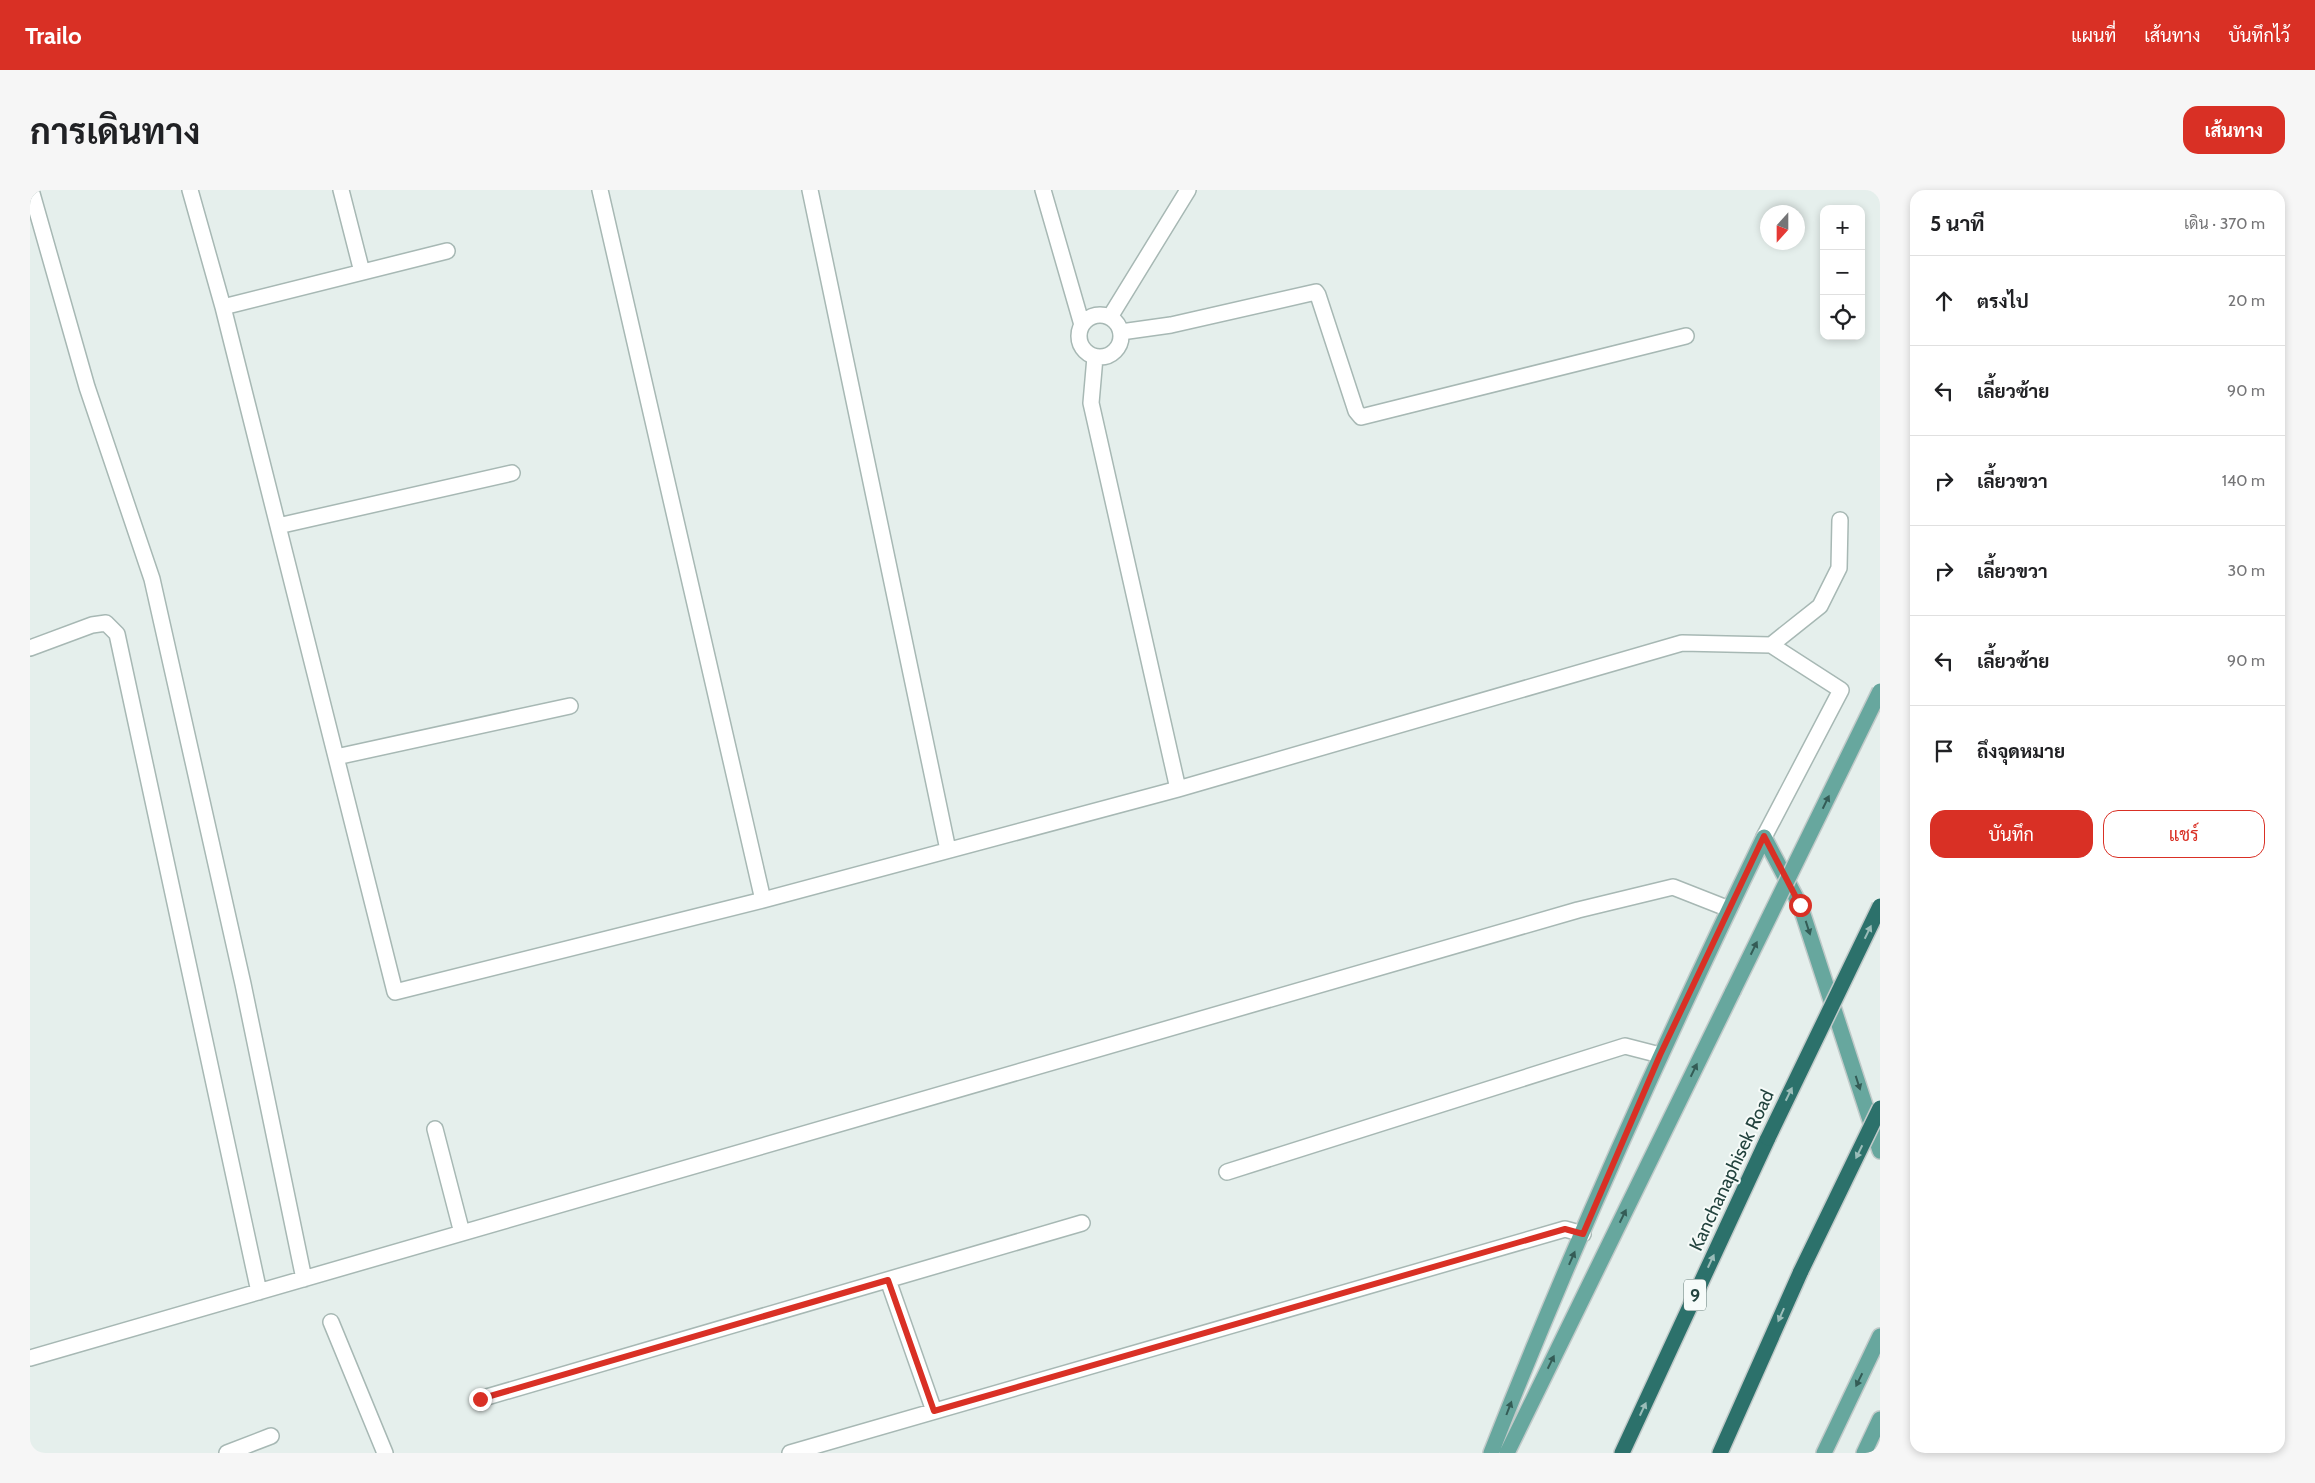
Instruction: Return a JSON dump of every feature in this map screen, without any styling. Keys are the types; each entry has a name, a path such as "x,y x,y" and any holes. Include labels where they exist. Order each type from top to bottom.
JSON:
{"highway":[{"name":"Kanchanaphisek Road","path":"1622,1453 1768,1138 1880,906"},
{"path":"1720,1453 1801,1271 1880,1108"}],"main road":[{"path":"1507,1453 1880,691"},
{"path":"1491,1453 1536,1338 1660,1055 1764,836"},
{"path":"1764,836 1800,905 1880,1151"},
{"path":"1824,1453 1880,1336"},
{"path":"1864,1453 1880,1419"}],"street":[{"path":"31,190 87,387 152,579 244,984 304,1278"},
{"path":"190,190 223,307 395,992 763,900 1178,789 1682,643 1771,645 1841,690 1764,836"},
{"path":"341,190 362,272"},
{"path":"600,190 763,900"},
{"path":"810,190 948,850"},
{"path":"1043,190 1082,325 1079,335 1080,344 1086,353 1095,357 1102,358 1115,352 1121,339 1121,332 1117,324 1110,317 1095,316 1082,325"},
{"path":"1110,317 1188,190"},
{"path":"223,307 447,251"},
{"path":"1121,332 1171,325 1316,292 1356,411 1361,417 1686,336"},
{"path":"1095,357 1091,403 1178,789"},
{"path":"278,526 512,473"},
{"path":"1771,645 1820,606 1840,568 1840,520"},
{"path":"30,648 92,626 106,623 117,634 259,1292"},
{"path":"336,756 570,706"},
{"path":"30,1358 1578,910 1672,887 1729,909"},
{"path":"1227,1172 1625,1046 1660,1055"},
{"path":"435,1129 462,1232"},
{"path":"480,1399 1082,1223"},
{"path":"790,1453 1565,1229 1583,1234"},
{"path":"888,1280 934,1411"},
{"path":"332,1322 385,1453"},
{"path":"227,1453 271,1436"}],"route":[{"path":"480,1399 888,1280 934,1411 1565,1229 1583,1234 1660,1055 1764,836 1800,905"}]}
